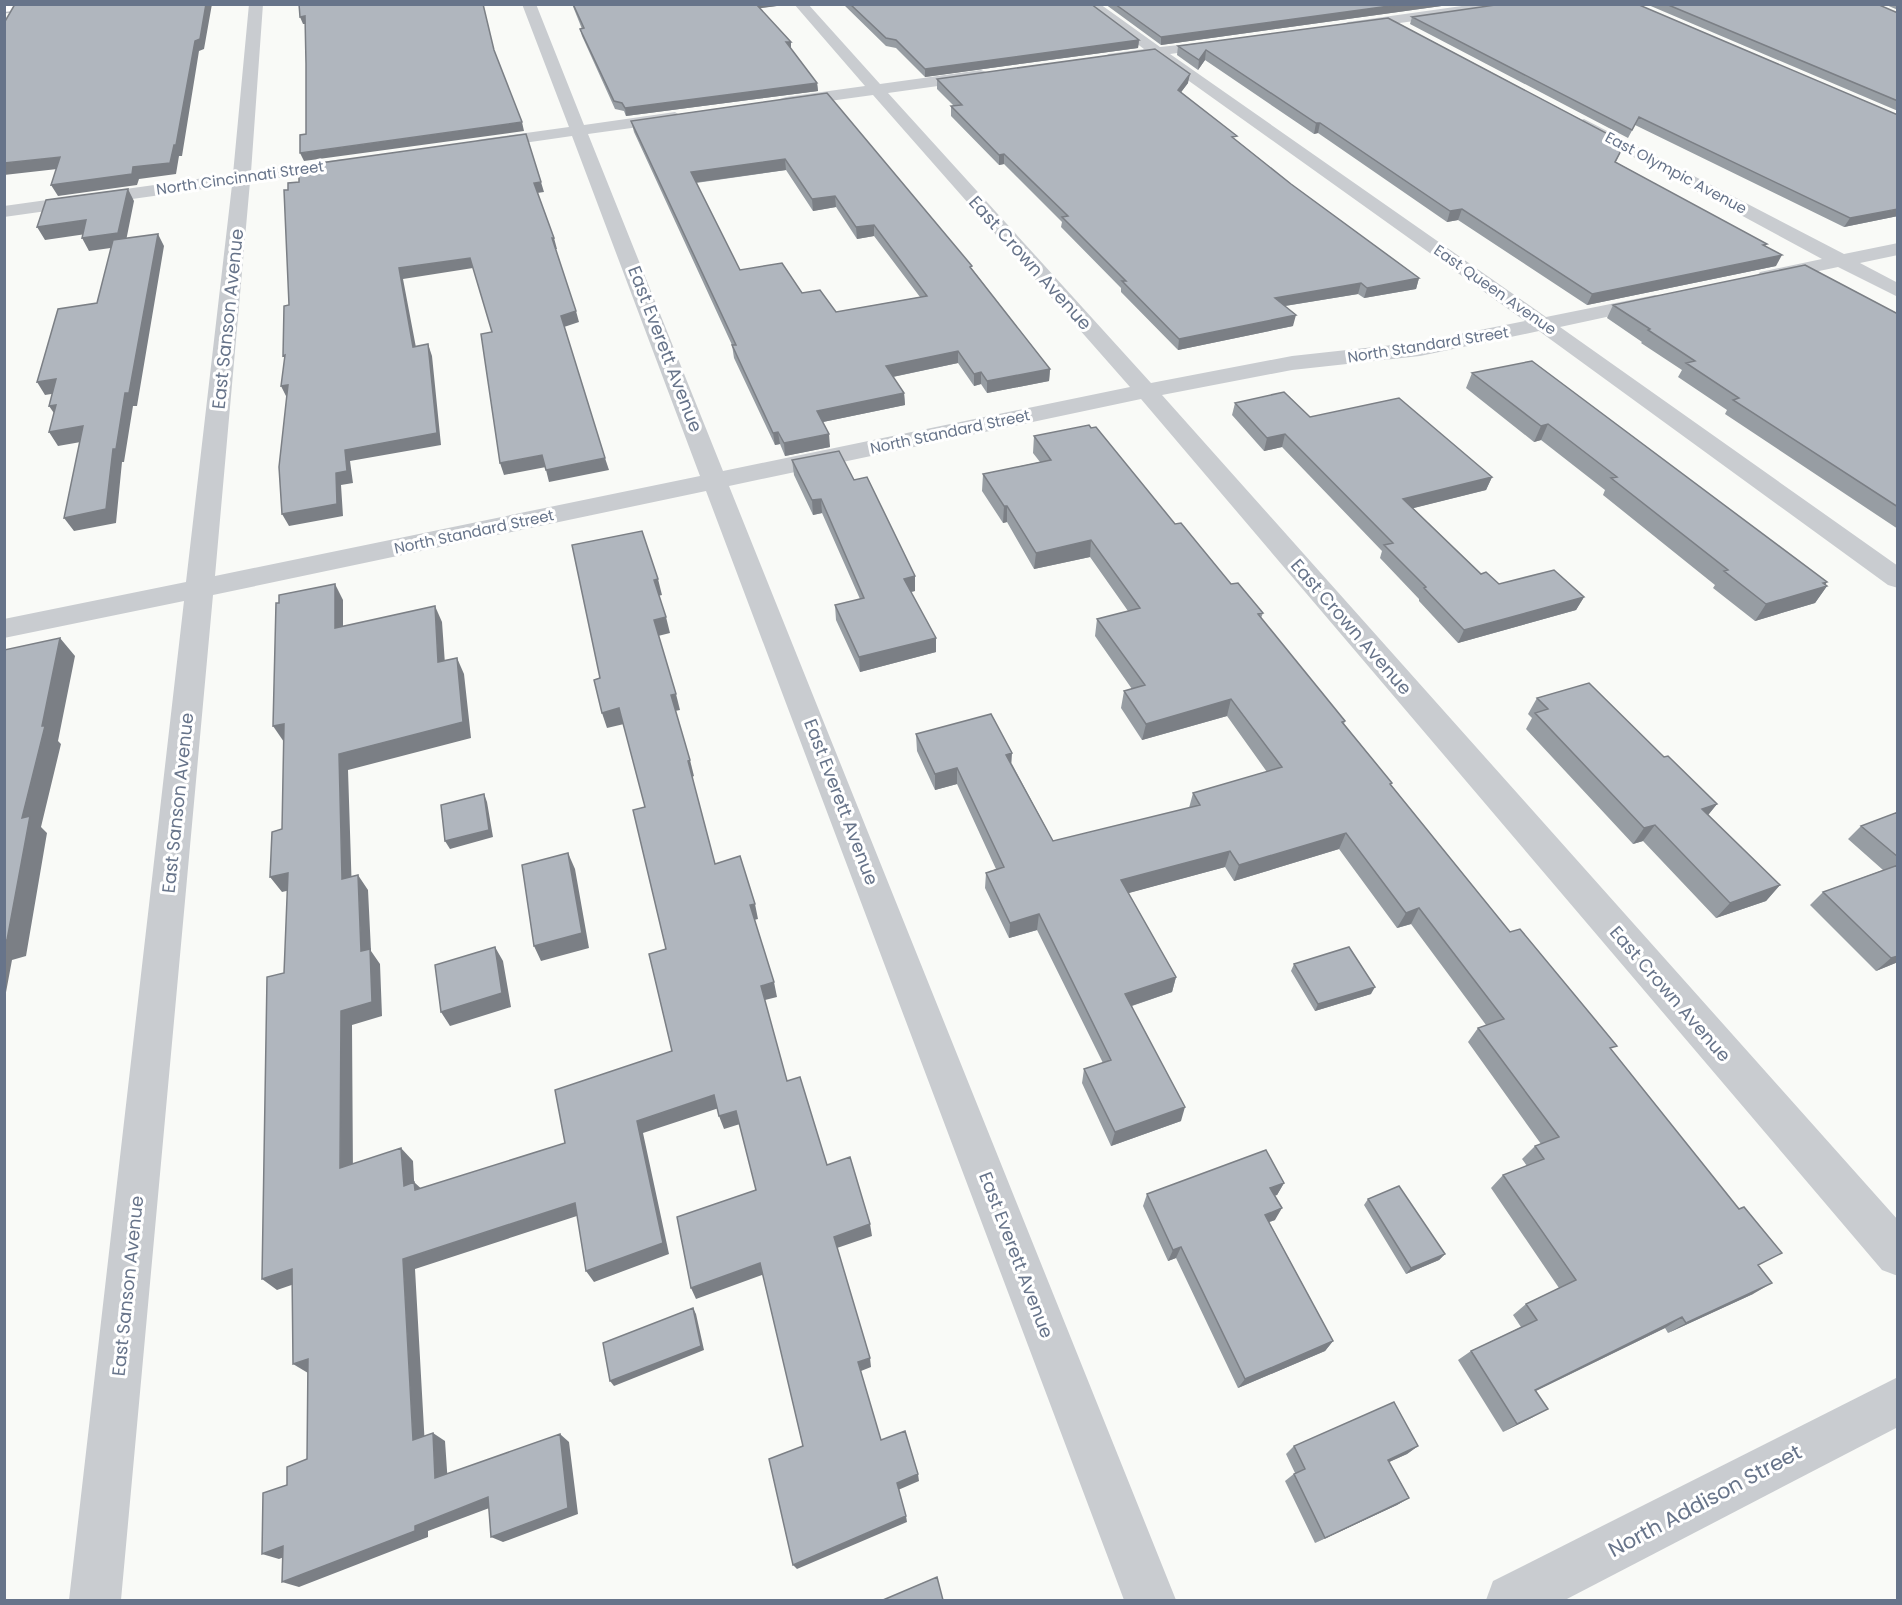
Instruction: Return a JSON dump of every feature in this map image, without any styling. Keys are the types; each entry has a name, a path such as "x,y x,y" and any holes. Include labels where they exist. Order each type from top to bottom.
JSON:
{"main road":[{"path":"4,8 41,4"}],"street":[{"name":"East Sanson Avenue","path":"95,1600 242,178 256,4"},
{"name":"East Everett Avenue","path":"529,4 1150,1600"},
{"name":"East Crown Avenue","path":"800,4 1146,391 1898,1254"},
{"name":"East Queen Avenue","path":"1089,4 1544,325 1898,579"},
{"path":"1358,4 1410,32"},
{"path":"1330,28 1510,4"},
{"path":"1097,59 1237,41"},
{"path":"775,103 993,73"},
{"path":"462,147 696,114"},
{"name":"East Olympic Avenue","path":"1567,116 1898,291"},
{"name":"North Cincinnati Street","path":"4,212 358,162"},
{"path":"1750,280 1898,249"},
{"name":"North Standard Street","path":"4,629 1146,391 1292,363 1420,350 1682,295"},
{"name":"North Addison Street","path":"1512,1600 1898,1401"}],"building":[{"path":"15,4 206,4 200,39 195,41 176,145 174,145 170,163 133,167 132,174 51,185 60,157 4,163 4,23"},
{"path":"299,4 483,4 494,50 522,122 300,153 300,135 306,134 306,64 305,16 300,17"},
{"path":"573,4 756,4 791,42 786,42 817,83 625,108 622,103 614,101 580,29 584,28"},
{"path":"850,4 1091,4 1139,40 925,69 896,40 886,38"},
{"path":"1115,4 1404,4 1161,37"},
{"path":"1502,4 1637,4 1898,115 1898,209 1850,218 1639,117 1632,130 1412,17"},
{"path":"1666,4 1877,4 1898,13 1898,101"},
{"path":"1388,18 1625,143 1615,162 1767,244 1763,245 1782,255 1592,294 1462,209 1450,211 1320,123 1316,123 1206,50 1199,60 1178,46"},
{"path":"1155,49 1190,74 1178,90 1237,136 1232,137 1291,184 1419,278 1367,288 1361,283 1275,298 1296,315 1179,339 1122,281 1126,281 1062,217 1068,216 1004,154 999,155 951,106 962,105 937,79"},
{"path":"827,93 972,266 970,267 1050,369 987,381 981,372 974,374 958,351 886,366 904,393 817,411 829,434 784,443 778,432 773,433 732,345 736,345 631,121","holes":["785,159 812,199 835,196 856,227 874,225 927,296 836,312 820,290 802,293 782,263 740,270 691,172"]},
{"path":"526,134 541,182 534,183 554,238 552,238 576,311 561,316 605,458 546,470 542,455 500,463 481,334 492,332 470,258 399,268 413,347 428,344 437,433 345,450 347,471 336,473 337,504 282,514 279,467 288,385 281,386 285,355 283,356 284,306 289,305 284,190 288,190 288,183 299,182 299,166"},
{"path":"128,189 118,233 82,238 86,220 37,227 46,200"},
{"path":"158,234 129,393 125,393 116,449 113,449 106,509 64,518 83,426 49,432 56,405 49,406 56,379 37,382 58,309 97,303 113,240"},
{"path":"1805,265 1898,314 1898,507 1733,400 1739,398 1686,363 1695,361 1613,305"},
{"path":"1532,361 1827,582 1823,583 1827,586 1766,604 1724,571 1728,570 1611,478 1617,477 1548,424 1541,426 1472,373"},
{"path":"1284,392 1310,417 1399,398 1492,477 1403,499 1481,574 1486,572 1499,584 1554,570 1584,597 1464,630 1384,545 1393,543 1285,434 1267,438 1235,403"},
{"path":"1089,425 1091,428 1096,427 1175,524 1181,523 1231,584 1238,583 1263,613 1258,614 1345,721 1342,722 1392,783 1390,784 1510,932 1520,929 1617,1046 1610,1048 1739,1209 1744,1207 1782,1253 1758,1265 1772,1283 1686,1323 1682,1317 1535,1390 1548,1409 1517,1424 1471,1351 1537,1320 1526,1304 1576,1280 1503,1175 1544,1159 1535,1146 1559,1137 1478,1028 1504,1019 1419,908 1406,913 1346,833 1239,865 1230,851 1121,880 1176,977 1125,994 1185,1107 1115,1132 1084,1069 1111,1060 1039,914 1010,923 986,873 1004,867 957,768 935,774 916,734 991,714 1012,753 1006,755 1053,841 1200,805 1193,793 1282,767 1231,699 1146,724 1124,691 1145,685 1097,619 1140,608 1091,540 1036,553 1007,506 1004,506 983,474 1051,460 1034,436"},
{"path":"839,451 854,480 867,477 915,576 904,579 936,638 859,657 835,605 864,598 821,499 812,500 792,460"},
{"path":"642,531 658,579 654,580 666,617 654,620 676,694 671,695 690,760 688,761 715,864 740,856 755,904 750,905 774,982 761,986 787,1081 800,1077 827,1165 850,1157 870,1224 834,1237 870,1358 858,1362 881,1440 905,1431 918,1474 897,1483 906,1516 793,1565 769,1459 803,1446 760,1263 691,1288 677,1217 756,1190 736,1111 719,1116 714,1095 637,1121 663,1243 586,1271 575,1203 403,1259 413,1440 433,1433 435,1478 560,1434 568,1508 491,1537 488,1497 415,1526 415,1531 282,1582 283,1546 262,1554 263,1493 287,1485 287,1467 307,1459 308,1359 293,1364 292,1269 262,1279 267,977 284,973 288,873 270,877 272,832 282,829 284,724 273,726 276,603 279,603 279,595 335,584 335,628 435,606 438,662 457,658 463,722 339,754 342,879 358,875 361,951 370,949 372,1002 341,1011 340,1168 401,1148 404,1186 414,1182 415,1190 565,1143 555,1090 672,1051 649,954 666,949 633,810 645,807 619,708 602,713 594,680 600,678 572,545"},
{"path":"60,638 42,726 45,726 22,818 30,816 7,940 4,940 4,650"},
{"path":"1589,683 1664,757 1668,756 1717,804 1702,809 1780,885 1730,903 1655,825 1644,828 1535,713 1548,709 1537,698"},
{"path":"484,794 489,830 445,841 441,805"},
{"path":"1898,812 1898,857 1861,826"},
{"path":"568,853 582,933 534,946 522,865"},
{"path":"1898,865 1898,956 1891,958 1823,892"},
{"path":"495,947 502,993 441,1012 435,965"},
{"path":"1349,947 1375,987 1318,1004 1294,964"},
{"path":"1266,1150 1284,1183 1270,1188 1282,1208 1265,1215 1333,1341 1245,1379 1181,1247 1173,1250 1147,1194"},
{"path":"1399,1186 1445,1254 1411,1268 1368,1199"},
{"path":"693,1308 701,1346 610,1381 603,1343"},
{"path":"1394,1402 1418,1446 1388,1460 1409,1498 1325,1538 1294,1474 1305,1469 1294,1446"},
{"path":"937,1577 943,1600 883,1600"}]}
